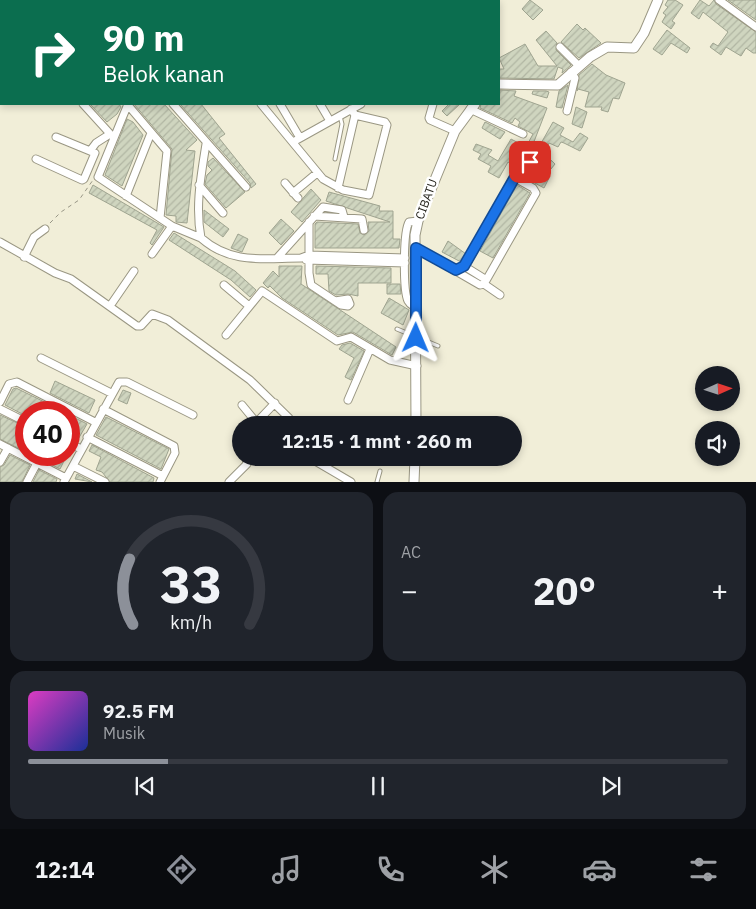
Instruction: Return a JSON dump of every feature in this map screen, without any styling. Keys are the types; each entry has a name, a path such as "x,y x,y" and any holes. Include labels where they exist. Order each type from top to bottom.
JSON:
{"street":[{"path":"500,84 560,85 575,69 607,47 615,46 628,49 638,44 658,0"},
{"path":"719,0 756,28"},
{"path":"560,47 575,69 575,78 567,111"},
{"path":"84,105 112,135"},
{"path":"127,105 112,135 98,177 172,226 200,238 234,257 405,260"},
{"path":"128,105 167,151 168,156 160,218"},
{"path":"174,105 206,144 246,187"},
{"path":"262,105 317,173 330,185 370,194 387,125 385,122 353,112 330,120 293,142"},
{"path":"281,105 300,138"},
{"path":"321,105 330,120"},
{"path":"338,188 353,112 359,105"},
{"path":"433,105 430,120 455,131"},
{"path":"473,107 523,134"},
{"name":"CIBATU","path":"416,416 416,248 418,221 455,131 473,107"},
{"path":"126,196 151,133"},
{"path":"90,151 96,142 112,135"},
{"path":"36,159 82,180 84,179 96,154 56,136"},
{"path":"200,238 198,213 206,144"},
{"path":"456,270 464,266 526,161 546,172"},
{"path":"285,184 295,195 317,173"},
{"path":"416,248 480,285 485,282 536,192 533,188 515,178"},
{"path":"200,185 223,212"},
{"path":"277,258 311,219 344,217 363,219 364,230"},
{"path":"311,219 306,258 311,285 335,301"},
{"path":"417,308 407,298 405,260 406,228 409,222 418,221"},
{"path":"152,254 172,226"},
{"path":"24,257 34,237 45,229"},
{"path":"0,242 16,249 24,257 71,279 137,326 141,326 152,314 158,314 205,346 275,402 287,416"},
{"path":"464,266 500,295"},
{"path":"110,306 134,271"},
{"path":"224,284 249,306"},
{"path":"226,335 260,292 264,292 337,341 351,337 370,350 390,360 417,366"},
{"path":"348,400 370,350"},
{"path":"40,358 111,393"},
{"path":"0,402 9,384 17,382 95,422"},
{"path":"80,453 117,383 127,382 193,416"},
{"path":"262,416 275,402"},
{"path":"242,405 250,416"},
{"path":"0,409 15,416"},
{"path":"87,437 161,479 175,453 174,446 103,409"},
{"path":"0,444 15,452"},
{"path":"0,462 8,448"},
{"path":"27,482 35,466"},
{"path":"42,466 65,480 73,466 104,482"},
{"path":"229,482 244,466"},
{"path":"324,466 351,482"},
{"path":"414,482 415,466"}],"lane":[{"path":"335,159 342,124 340,116"},
{"path":"397,329 438,346"},
{"path":"377,482 380,471"}],"path":[{"path":"45,229 60,212 78,200 93,179 98,177"}],"building":[{"path":"530,0 543,10 533,20 522,9"},
{"path":"668,0 675,0 683,5 672,21 675,23 671,29 662,22 666,15 663,13 668,7 665,5"},
{"path":"700,0 709,6 714,0 716,4 756,32 756,53 746,48 741,56 726,47 721,55 710,47 713,43 718,46 728,32 703,12 699,19 691,13"},
{"path":"728,0 756,0 756,20"},
{"path":"577,24 583,30 585,28 601,43 579,58 561,42"},
{"path":"667,30 690,48 687,53 671,43 662,55 653,49"},
{"path":"546,31 557,43 556,50 571,65 562,73 563,69 558,67 554,79 500,78 500,69 504,69 500,57 525,44 538,66 557,66 536,40"},
{"path":"592,64 606,75 625,83 619,99 613,98 608,112 601,110 602,107 585,107 589,92 578,89 577,91 579,75"},
{"path":"568,85 562,108 556,107 559,91"},
{"path":"500,90 516,91 514,96 547,108 530,152 535,154 553,122 564,128 560,135 573,142 580,133 588,138 580,151 561,142 558,147 549,143 544,153 555,164 551,169 529,157 520,158 515,166 508,162 499,178 488,172 491,166 478,159 481,154 473,150 476,144 492,150 488,155 498,161 511,139 526,147 533,134 518,126 520,122 515,118 512,123 480,108 481,105 500,105"},
{"path":"533,91 549,92 547,98 532,94"},
{"path":"91,105 120,105 121,107 117,114 107,122"},
{"path":"135,105 165,105 197,140 186,150 195,151 187,223 176,222 176,216 166,215 172,149"},
{"path":"181,105 202,105 225,134 219,138 256,184 251,188 250,183"},
{"path":"448,105 459,105 447,116 442,111"},
{"path":"576,107 587,112 582,128 572,124"},
{"path":"127,119 133,122 143,135 122,186 105,175"},
{"path":"485,122 505,132 500,139 482,128"},
{"path":"213,158 245,192 226,208 205,184 207,175 212,170 208,166 208,162"},
{"path":"526,168 549,178 544,188 522,176"},
{"path":"93,185 164,227 152,245 150,243 157,230 89,193"},
{"path":"517,185 530,193 493,258 480,251"},
{"path":"311,189 321,200 302,222 291,212"},
{"path":"329,192 380,206 379,211 393,211 393,239 400,239 399,248 315,248 315,224 317,222 358,224 360,233 364,235 369,231 368,222 390,222 326,201"},
{"path":"204,210 229,229 223,237 204,222"},
{"path":"281,219 294,231 281,245 269,233"},
{"path":"174,233 235,271 256,290 250,297 231,280 169,240"},
{"path":"238,234 248,239 242,252 231,248"},
{"path":"448,241 466,254 461,262 442,252"},
{"path":"279,266 302,266 301,284 396,347 392,355 353,332 338,335 282,298 270,286 268,288 263,283 273,271 279,277"},
{"path":"316,266 391,268 391,283 358,283 358,296 348,294 336,295 329,291 328,274 316,274"},
{"path":"387,284 400,284 401,294 387,294"},
{"path":"389,298 409,310 403,325 381,313"},
{"path":"350,343 364,351 351,380 345,377 354,358 339,349 342,345"},
{"path":"55,381 95,400 89,413 80,408 80,401 66,401 50,393"},
{"path":"16,388 43,401 15,401 15,410 5,405 13,389"},
{"path":"123,390 131,393 127,404 118,400"},
{"path":"0,415 15,422 15,446 0,439"},
{"path":"106,417 169,449 161,469 96,435"},
{"path":"80,420 87,424 80,436"},
{"path":"92,445 154,478 153,482 110,482 102,472 96,470 101,457 89,451"},
{"path":"10,455 15,458 15,466 30,466 22,482 0,482 0,467 4,465"},
{"path":"39,470 57,479 56,482 33,482"},
{"path":"77,474 92,482 75,479"}],"route":[{"path":"416,338 416,248 456,270 464,266 523,163 526,161 530,162"}]}
